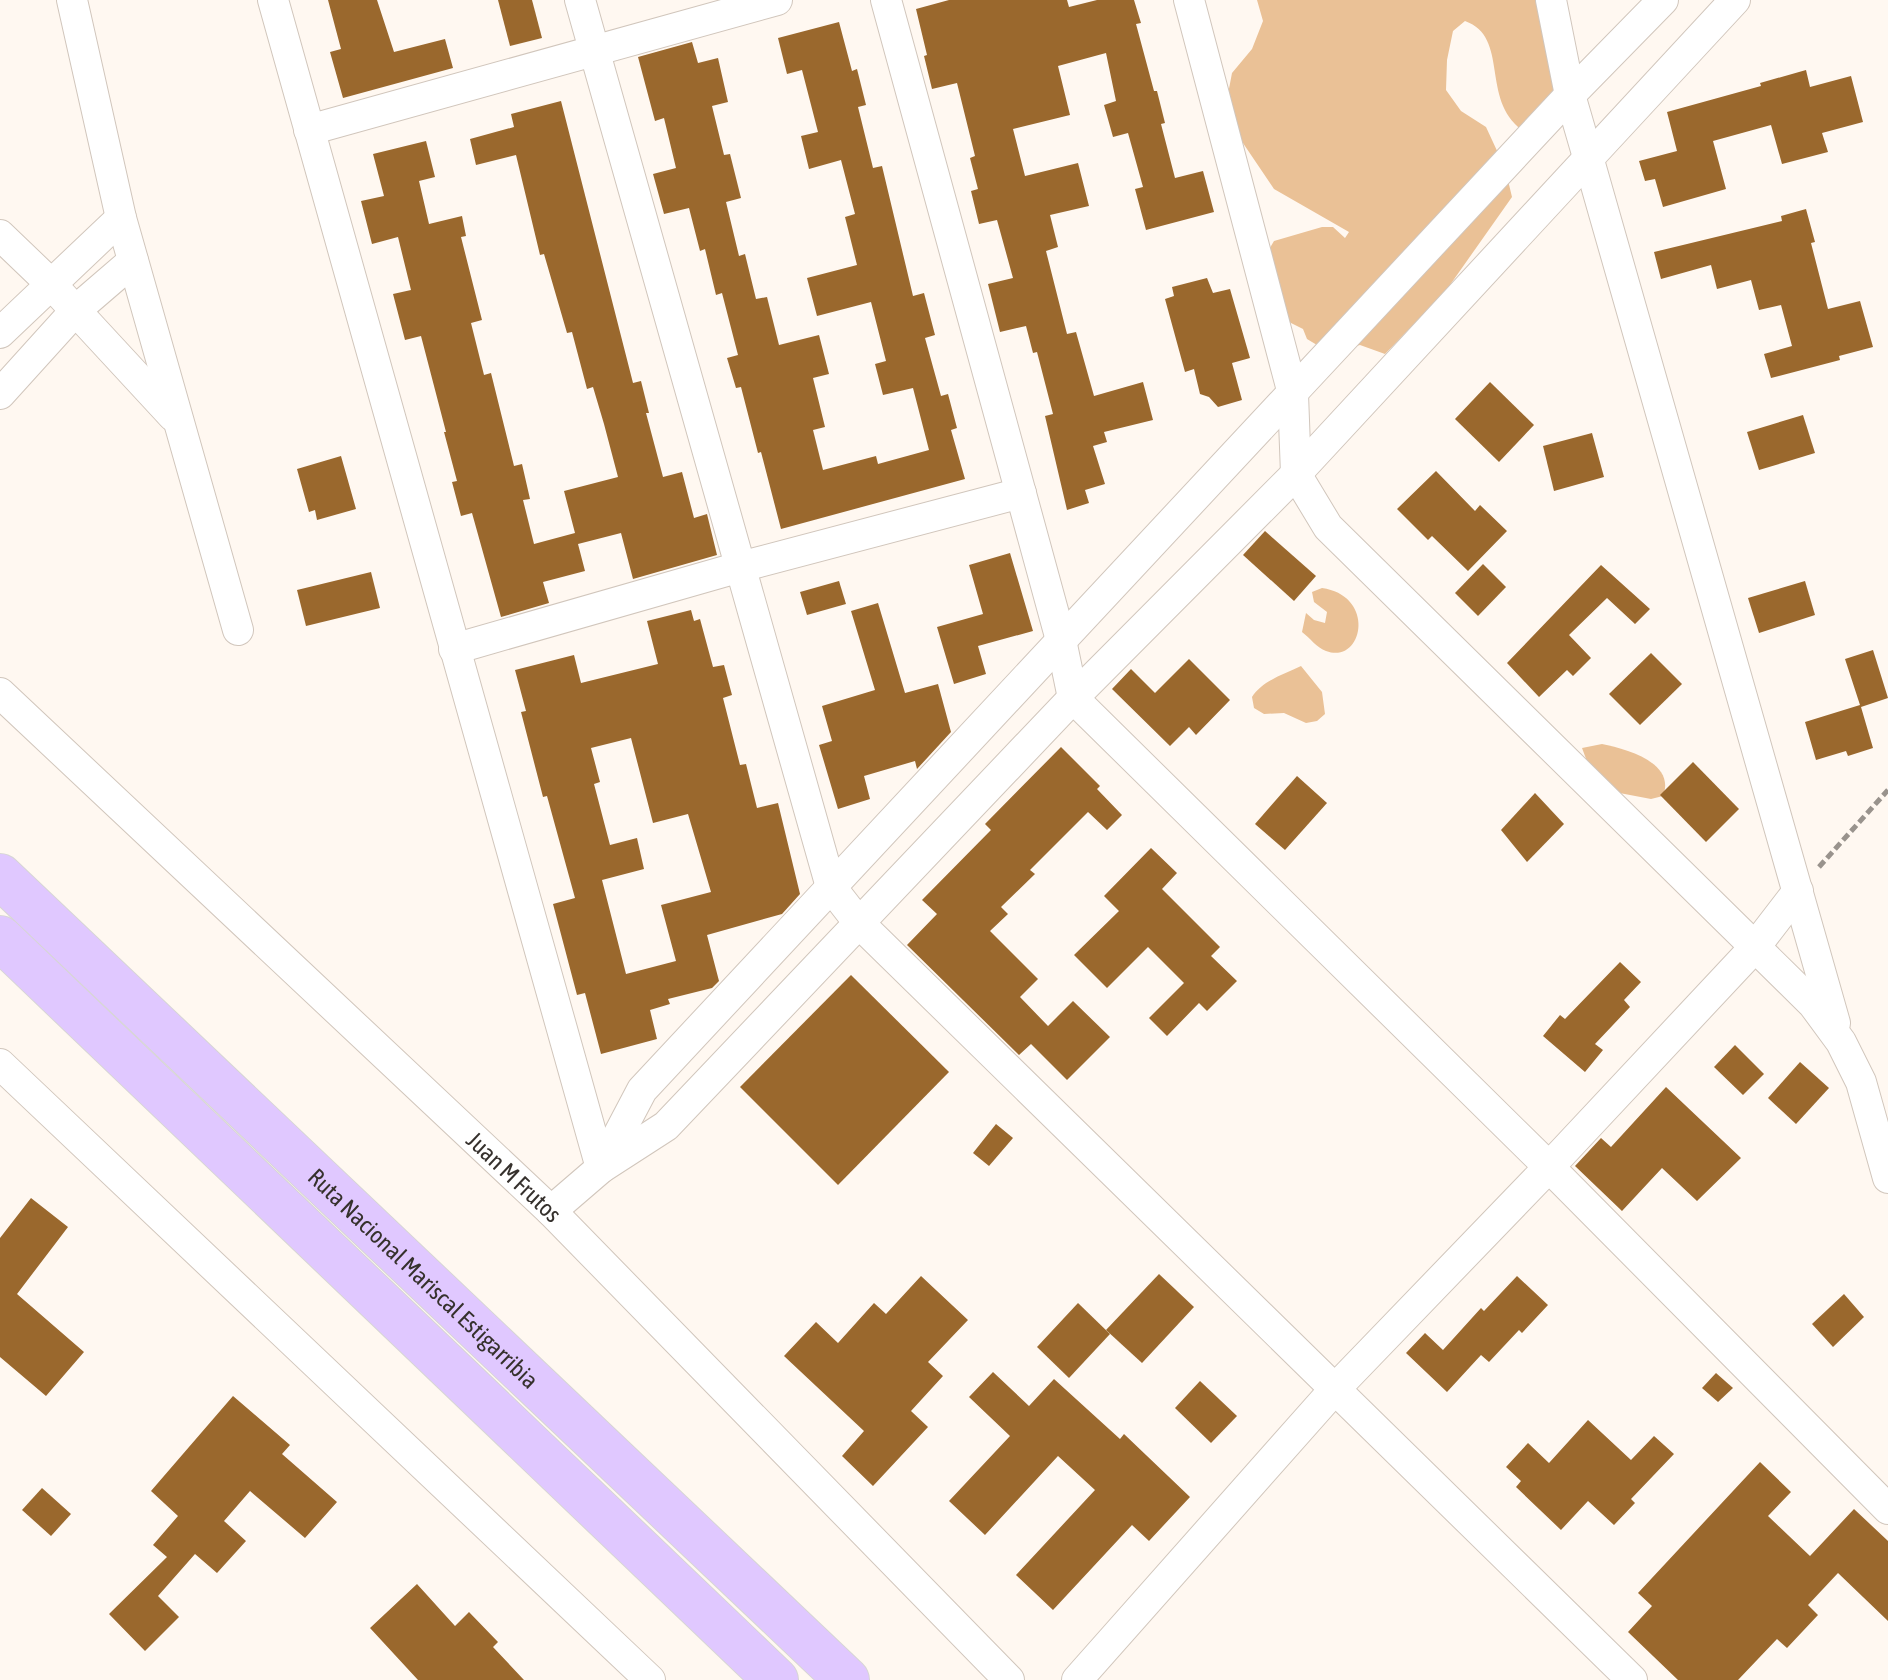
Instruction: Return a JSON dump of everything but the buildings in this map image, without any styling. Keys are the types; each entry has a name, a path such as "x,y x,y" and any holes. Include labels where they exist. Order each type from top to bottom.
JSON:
{"highway":[{"name":"Ruta Nacional Mariscal Estigarribia","path":"0,876 847,1680"},
{"name":"Ruta Nacional Mariscal Estigarribia","path":"0,938 776,1680"}],"street":[{"path":"72,0 121,218 238,630"},
{"path":"273,0 601,1168"},
{"path":"580,0 831,887 859,923 1632,1680"},
{"path":"309,130 777,0"},
{"path":"886,0 1061,640 1073,698 1549,1167 1888,1509"},
{"path":"1189,0 1293,394 1296,474 1328,527 1813,1004 1841,1042 1861,1082 1888,1178"},
{"path":"1551,0 1570,95 1841,1042"},
{"path":"601,1168 642,1090 1570,95 1663,0"},
{"path":"551,1211 601,1168 666,1126 1073,698 1296,474 1735,0"},
{"path":"0,333 121,218"},
{"path":"0,235 76,310 178,421"},
{"path":"0,394 76,310 133,261"},
{"path":"454,649 740,567 1021,493"},
{"name":"Juan M Frutos","path":"0,693 551,1211 1009,1680"},
{"path":"1077,1680 1334,1390 1755,947 1798,891"},
{"path":"0,1064 650,1680"}],"path":[{"path":"1798,891 1888,790"}],"shaded area":[{"path":"1257,0 1558,0 1583,89 1522,130 1509,117 1502,102 1487,40 1479,29 1465,21 1453,31 1447,60 1446,90 1461,111 1486,127 1505,168 1512,197 1445,292 1433,318 1415,323 1385,354 1360,345 1349,348 1317,345 1307,339 1303,329 1281,318 1264,258 1274,241 1322,227 1333,227 1345,238 1349,232 1274,189 1224,115 1232,73 1252,49 1263,21"},
{"path":"1322,588 1339,594 1351,603 1357,615 1355,639 1349,648 1339,653 1323,650 1302,632 1306,613 1314,620 1325,623 1327,612 1314,602 1312,592"},
{"path":"1301,666 1322,692 1325,714 1317,721 1306,723 1284,713 1264,714 1254,708 1252,697 1261,687"},
{"path":"1602,744 1636,754 1656,766 1665,784 1663,796 1651,799 1609,791 1588,764 1582,748"}]}
